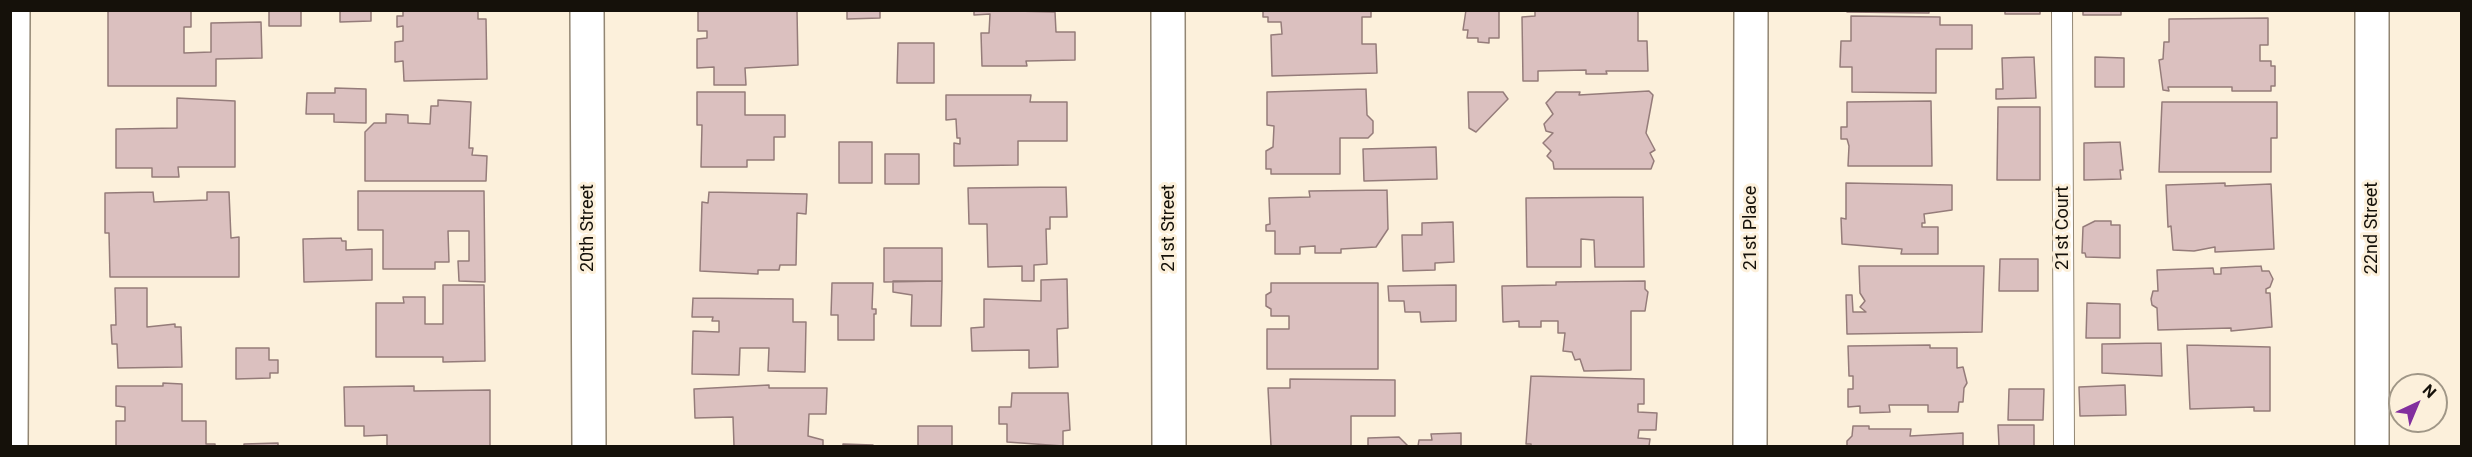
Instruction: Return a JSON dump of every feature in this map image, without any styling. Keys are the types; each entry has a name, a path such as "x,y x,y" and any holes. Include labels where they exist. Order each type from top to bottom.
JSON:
{"street":[{"path":"11,447 13,10"},
{"name":"20th Street","path":"587,10 589,447"},
{"name":"21st Street","path":"1168,10 1169,447"},
{"name":"21st Place","path":"1750,447 1751,10"},
{"name":"22nd Street","path":"2372,10 2372,447"}],"lane":[{"name":"21st Court","path":"2062,10 2064,447"}],"building":[{"path":"108,10 191,10 191,27 184,27 184,53 211,52 211,23 261,22 262,58 216,59 216,86 108,86"},
{"path":"269,10 301,10 301,26 269,26"},
{"path":"340,10 371,10 371,21 340,22"},
{"path":"403,10 478,10 478,19 486,19 487,79 404,81 403,61 395,62 395,42 403,41 403,26 397,27 397,16 403,16"},
{"path":"698,10 797,10 798,65 745,68 746,85 714,85 714,67 697,68 697,39 707,38 707,31 698,31"},
{"path":"847,10 880,10 880,18 847,19"},
{"path":"974,10 1055,12 1056,32 1075,32 1075,60 1026,61 1027,66 982,66 981,33 989,33 990,14 974,15"},
{"path":"1263,10 1371,10 1371,17 1362,17 1362,44 1376,44 1377,73 1272,76 1271,35 1282,34 1281,22 1268,22 1268,17 1263,17"},
{"path":"1466,10 1499,10 1499,38 1489,38 1489,43 1478,42 1478,38 1467,38 1468,30 1463,30"},
{"path":"1535,10 1638,10 1638,41 1647,41 1648,71 1606,71 1607,74 1586,74 1586,70 1538,71 1538,81 1523,81 1522,17 1535,16"},
{"path":"1847,10 1929,10 1929,13 1847,12"},
{"path":"2005,10 2040,10 2040,14 2005,14"},
{"path":"2083,10 2121,10 2121,15 2083,15"},
{"path":"1851,16 1940,17 1940,25 1972,25 1972,49 1936,49 1936,93 1852,92 1852,67 1840,67 1841,41 1851,41"},
{"path":"2268,18 2268,45 2260,45 2260,61 2271,61 2271,66 2275,66 2275,86 2271,86 2271,91 2232,91 2232,87 2168,87 2169,91 2163,90 2159,60 2163,59 2164,42 2169,42 2169,19"},
{"path":"898,43 934,43 934,83 897,83"},
{"path":"2034,57 2036,98 1996,99 1996,89 2003,89 2002,58"},
{"path":"2095,57 2124,58 2124,87 2095,87"},
{"path":"335,88 366,89 366,123 334,122 334,114 306,114 307,93 335,93"},
{"path":"1366,89 1367,115 1373,121 1373,133 1368,138 1340,138 1340,174 1271,174 1271,169 1266,169 1266,151 1273,147 1274,126 1267,125 1267,92"},
{"path":"1649,91 1653,95 1646,133 1655,150 1650,153 1654,161 1651,169 1554,169 1553,162 1547,156 1551,151 1543,143 1553,133 1546,131 1544,124 1553,114 1546,103 1556,92 1580,92 1579,95"},
{"path":"697,92 745,92 745,115 785,115 785,137 774,137 774,160 747,160 747,167 701,167 702,125 697,125"},
{"path":"1468,92 1503,92 1508,99 1476,132 1469,128"},
{"path":"946,95 1031,95 1030,102 1067,102 1067,141 1018,141 1018,165 954,166 954,143 960,144 960,138 957,138 956,119 946,120"},
{"path":"177,98 235,101 235,167 178,167 179,177 152,177 152,168 116,168 116,129 177,128"},
{"path":"438,100 471,102 469,148 473,148 472,155 487,156 486,181 365,181 365,132 374,123 386,123 386,114 408,115 408,123 430,124 431,106 438,106"},
{"path":"1931,101 1932,166 1848,166 1849,146 1847,139 1841,139 1841,127 1847,127 1847,102"},
{"path":"2162,102 2277,102 2277,138 2271,138 2271,172 2159,172"},
{"path":"1998,107 2040,107 2040,180 1997,180"},
{"path":"839,142 872,142 872,183 839,183"},
{"path":"2120,142 2123,170 2120,170 2121,179 2084,180 2084,143"},
{"path":"1436,147 1437,179 1364,181 1363,149"},
{"path":"885,154 919,154 919,184 885,184"},
{"path":"1846,183 1952,185 1952,210 1924,214 1925,223 1922,223 1922,227 1938,227 1938,254 1901,254 1902,249 1842,244 1841,218 1846,219"},
{"path":"2225,183 2225,186 2271,184 2274,249 2215,252 2215,247 2194,251 2173,250 2171,226 2168,227 2166,185"},
{"path":"1066,187 1067,217 1050,217 1050,229 1046,229 1047,264 1034,265 1034,281 1022,281 1022,266 988,267 987,224 969,224 968,188"},
{"path":"1387,190 1388,229 1376,247 1341,249 1341,253 1315,253 1315,246 1300,247 1300,254 1275,254 1275,231 1266,231 1266,225 1270,224 1269,198 1310,197 1309,191"},
{"path":"358,191 484,191 485,282 459,281 458,261 469,261 469,231 448,231 449,262 435,262 435,269 383,269 383,230 358,230"},
{"path":"153,192 154,202 207,200 207,192 229,192 231,238 239,237 239,277 110,277 109,233 105,233 105,193"},
{"path":"709,192 807,194 806,214 797,213 796,265 780,265 779,270 758,270 758,274 700,271 702,202 708,203"},
{"path":"1643,197 1644,267 1595,267 1594,240 1581,239 1581,267 1527,267 1526,198"},
{"path":"2095,221 2111,221 2111,225 2120,225 2120,258 2086,257 2085,253 2082,253 2083,227"},
{"path":"1453,222 1454,262 1435,263 1435,270 1403,271 1402,235 1422,235 1422,223"},
{"path":"341,238 342,241 346,241 346,250 372,249 372,280 304,282 303,239"},
{"path":"884,248 942,248 942,281 884,282"},
{"path":"2000,259 2038,259 2038,291 1999,291"},
{"path":"1859,266 1984,266 1982,332 1847,334 1846,295 1852,295 1853,312 1866,312 1860,307 1865,301 1860,293"},
{"path":"2261,266 2262,271 2269,271 2273,279 2270,287 2266,289 2266,293 2270,293 2272,327 2231,331 2231,328 2158,330 2157,308 2152,305 2151,299 2153,291 2158,291 2157,270 2213,268 2214,274 2221,274 2221,268"},
{"path":"1067,279 1068,328 1057,329 1058,367 1029,368 1029,350 972,351 971,328 984,327 984,299 1041,301 1041,280"},
{"path":"893,281 942,281 941,326 911,326 912,295 893,292"},
{"path":"1645,281 1645,289 1648,292 1645,311 1631,311 1631,370 1584,371 1580,359 1575,360 1572,352 1563,351 1565,333 1558,333 1558,321 1541,321 1541,327 1519,327 1519,321 1503,322 1502,286 1556,285 1556,282"},
{"path":"832,283 873,283 872,309 876,309 874,340 838,340 838,315 831,315"},
{"path":"1271,283 1378,283 1378,369 1267,369 1267,329 1289,329 1289,316 1271,316 1271,309 1266,306 1266,295 1271,292"},
{"path":"443,285 484,285 485,361 443,362 443,357 376,357 376,303 404,303 403,297 425,297 425,324 443,324"},
{"path":"1456,285 1456,321 1421,322 1420,312 1405,312 1404,301 1389,301 1388,286"},
{"path":"115,288 147,288 147,327 175,324 175,327 181,327 182,367 118,368 117,344 112,344 111,325 116,325"},
{"path":"693,298 793,299 793,322 806,322 805,372 768,371 769,348 740,348 739,375 692,374 693,331 719,332 719,321 712,321 713,317 692,317"},
{"path":"2087,303 2120,304 2120,338 2086,338"},
{"path":"2161,343 2162,376 2102,373 2102,344"},
{"path":"1930,345 1930,348 1957,348 1957,368 1963,367 1967,383 1964,388 1963,402 1959,402 1958,412 1928,412 1928,405 1889,405 1890,412 1860,413 1860,406 1848,407 1848,389 1853,389 1853,376 1849,376 1848,346"},
{"path":"2187,345 2270,347 2270,411 2254,411 2254,407 2190,409"},
{"path":"236,348 269,348 269,360 278,360 278,373 270,373 270,378 236,379"},
{"path":"1531,376 1644,379 1644,404 1638,404 1638,412 1657,413 1656,430 1639,430 1638,438 1650,439 1649,446 1531,446 1531,444 1526,444"},
{"path":"1290,379 1395,380 1395,416 1351,416 1351,446 1271,446 1268,388 1290,388"},
{"path":"163,383 182,384 182,421 206,421 206,444 215,444 215,446 116,446 116,421 125,421 125,407 116,406 116,386 163,386"},
{"path":"769,385 769,388 827,388 826,414 809,414 808,436 823,440 823,446 734,446 733,417 695,418 694,389"},
{"path":"2125,385 2126,415 2080,416 2079,387"},
{"path":"414,386 414,391 490,390 490,446 387,446 387,435 364,436 364,426 345,426 344,387"},
{"path":"2009,389 2044,389 2043,420 2008,420"},
{"path":"1012,393 1068,393 1070,430 1063,431 1063,446 1007,442 1007,424 999,424 999,407 1011,407"},
{"path":"1998,425 2034,425 2034,446 1999,446"},
{"path":"918,426 952,426 952,446 918,446"},
{"path":"1853,426 1869,426 1869,429 1911,429 1910,436 1963,433 1963,446 1847,446 1847,441 1852,436"},
{"path":"1461,433 1461,446 1418,446 1419,440 1432,440 1431,434"},
{"path":"1399,437 1408,446 1368,446 1368,438"},
{"path":"278,443 278,446 244,446 244,444"},
{"path":"843,444 873,445 873,446 843,446"}]}
